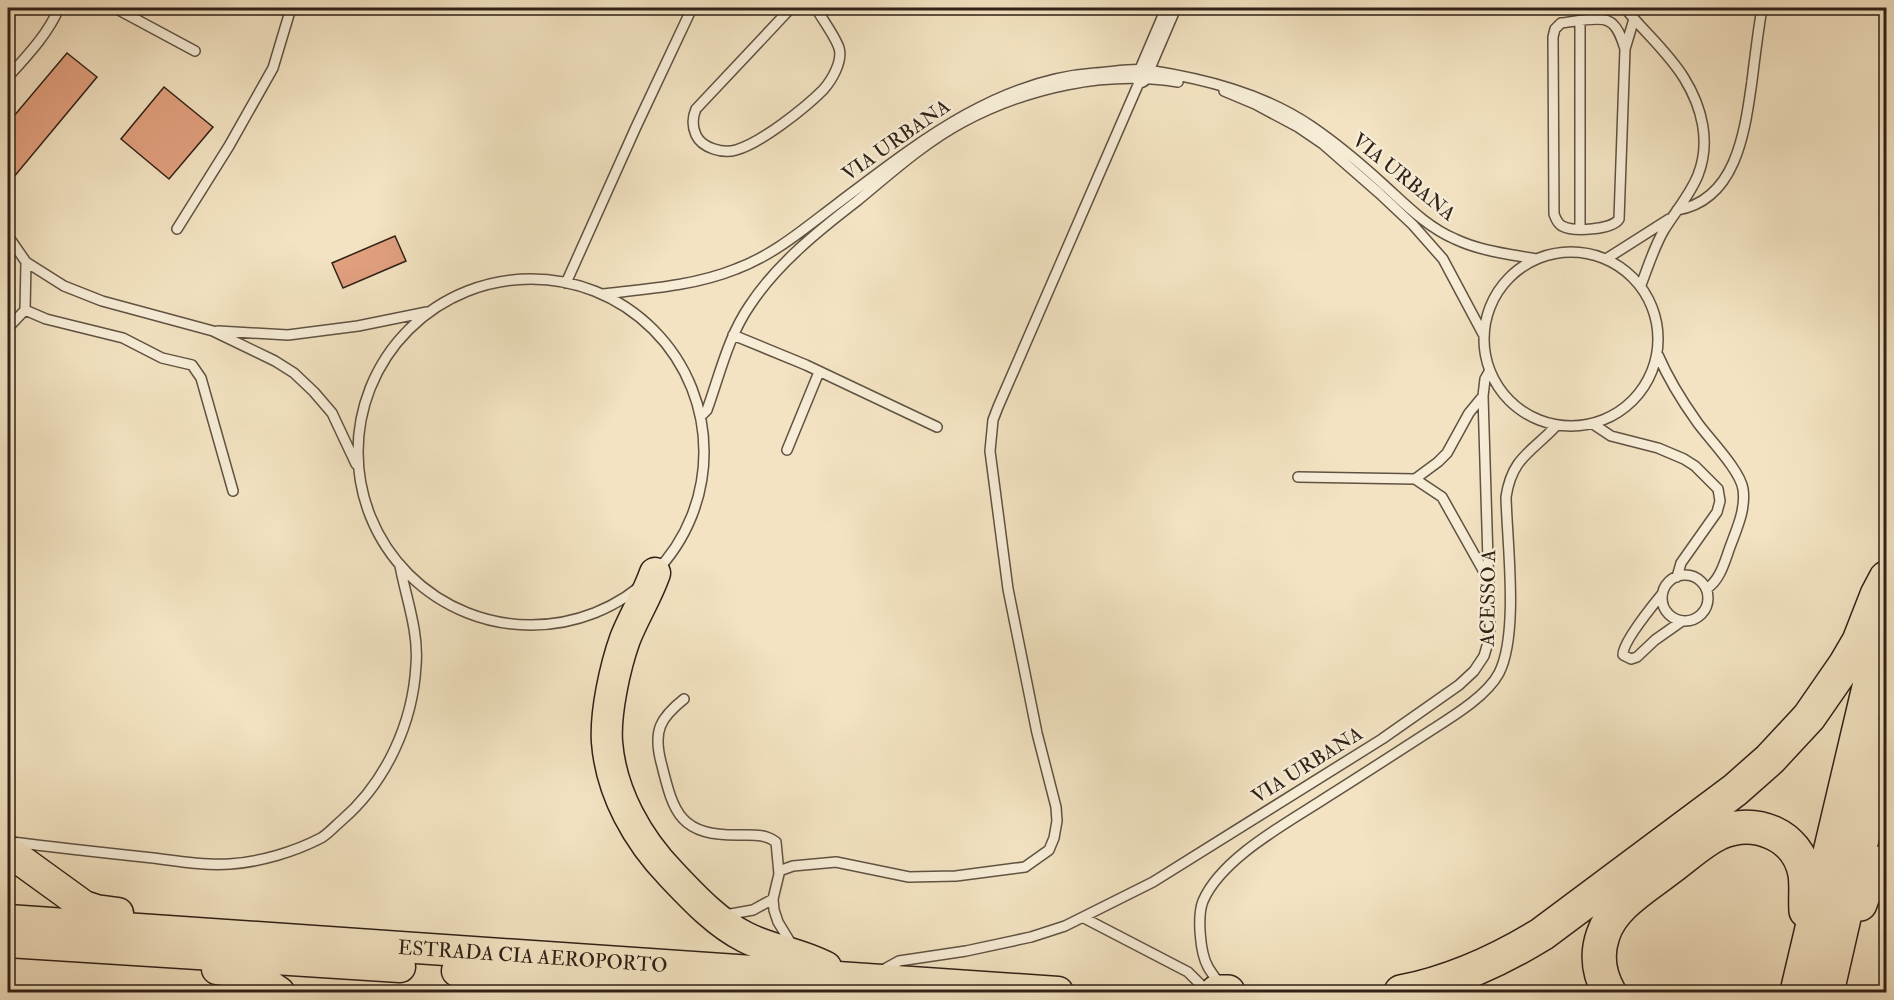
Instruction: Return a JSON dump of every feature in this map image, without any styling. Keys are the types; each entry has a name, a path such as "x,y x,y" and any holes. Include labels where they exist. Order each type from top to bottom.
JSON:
{"highway":[{"path":"655,573 625,640 610,700 607,741 617,789 641,839 662,865 714,916 743,937 814,961 858,980"},
{"path":"1401,993 1458,977 1514,951 1542,934 1736,790 1770,759 1809,717 1826,694 1860,641 1877,595 1887,578"},
{"path":"1797,993 1887,613"},
{"path":"1827,993 1887,734"},
{"path":"1609,993 1602,980 1599,962 1602,935 1611,920 1625,903 1646,886 1705,841 1721,832 1744,827 1757,828 1781,836 1790,844 1798,855 1805,874 1809,935"},
{"path":"8,851 75,900 96,910 235,924 284,938"},
{"path":"1842,927 1854,913 1874,871 1887,861"},
{"name":"ESTRADA CIA AEROPORTO","path":"8,920 1058,993"},
{"name":"ESTRADA CIA AEROPORTO","path":"8,942 459,971 728,993"},
{"path":"8,953 236,971 269,985 279,993"},
{"path":"1217,993 1227,992"}],"street":[{"path":"1143,74 1171,8"}],"lane":[{"path":"8,77 31,52 55,18 59,8"},
{"path":"115,8 195,51"},
{"path":"177,229 229,146 273,68 291,8"},
{"path":"566,283 692,8"},
{"path":"791,8 696,109 692,116 693,129 699,141 715,150 735,150 760,139 824,89 836,70 839,49 816,8"},
{"path":"1625,8 1684,77 1695,98 1705,136 1698,175 1663,232 1641,285"},
{"path":"1606,259 1675,213 1692,208 1708,198 1723,182 1734,161 1747,113 1762,8"},
{"path":"1625,49 1617,29 1609,21 1561,23 1555,29 1553,60 1554,214 1564,228 1608,227 1616,224 1619,219 1625,49 1634,19"},
{"path":"1580,21 1580,229"},
{"name":"VIA URBANA","path":"602,294 687,283 736,269 786,243 910,147 963,114 1047,81 1078,74 1143,74 1206,81 1243,91 1309,124 1421,218 1453,238 1485,250 1536,259"},
{"path":"779,871 793,866 836,862 909,877 956,876 1024,867 1049,850 1057,822 1056,807 1037,732 1008,589 990,437 998,407 1143,74"},
{"name":"VIA URBANA","path":"701,417 707,410 733,335 766,282 819,231 921,150 954,128 999,106 1048,89 1143,74 1227,92 1298,127 1323,144 1413,225 1439,254 1483,334"},
{"path":"8,236 26,262 64,286 102,301 213,331 275,361 294,373 332,413 357,466 373,518 400,566 420,586 444,602 479,617 497,622 526,625 555,623 582,617 634,592 655,573 676,546 692,516 702,484 705,450 701,417 691,385 676,357 655,332 630,310 602,294 566,283 519,280 472,289 430,311 403,335 382,363 366,395 358,430 357,466"},
{"path":"1439,254 1453,238"},
{"path":"1571,252 1606,259 1625,270 1641,285 1653,306 1659,330 1658,355 1650,378 1636,399 1616,414 1593,424 1556,426 1528,416 1505,397 1489,372 1484,353 1483,334 1486,315 1494,297 1505,281 1520,268 1536,259 1571,252"},
{"path":"8,328 25,310 26,262"},
{"path":"25,310 46,319 123,338 162,358 192,365 201,378 233,491"},
{"path":"213,331 288,335 358,326 430,311"},
{"path":"733,335 937,427"},
{"path":"1658,355 1667,375 1695,420 1735,470 1742,486 1744,499 1738,525 1720,573 1712,586 1706,589"},
{"path":"787,450 819,372"},
{"name":"VIA URBANA","path":"858,980 899,961 966,951 1031,937 1084,918 1153,882 1382,739 1459,685 1474,671 1484,656 1489,639 1490,582 1483,396 1485,379 1489,372"},
{"path":"1415,479 1447,453 1469,413 1483,396"},
{"path":"1593,424 1611,436 1658,448 1684,459 1695,466 1718,489 1720,501 1717,512 1681,563 1677,577"},
{"name":"ACESSO A","path":"1227,992 1207,965 1201,938 1200,913 1204,900 1225,870 1258,842 1454,716 1486,690 1498,675 1504,662 1509,621 1506,497 1509,479 1522,458 1556,426"},
{"path":"1298,477 1415,479 1442,497 1490,582"},
{"path":"8,842 229,864 275,856 322,837 355,809 375,786 391,758 405,722 414,688 417,663 415,638 400,566"},
{"path":"1683,575 1699,580 1706,589 1708,597 1703,612 1698,617 1682,621 1655,640 1637,657 1630,659 1623,655 1623,648 1662,594 1667,583 1683,575"},
{"path":"1662,594 1665,609 1669,615 1682,621"},
{"path":"684,699 670,710 658,730 657,749 676,813 685,823 702,831 730,835 768,836 776,842 779,871 773,899 778,922 800,957"},
{"path":"714,916 753,910 773,899"},
{"path":"1084,918 1188,972 1208,993"}],"building":[{"path":"67,53 97,77 8,184 8,123"},
{"path":"164,87 213,127 169,179 121,139"},
{"path":"395,236 406,261 343,288 332,263"}]}
